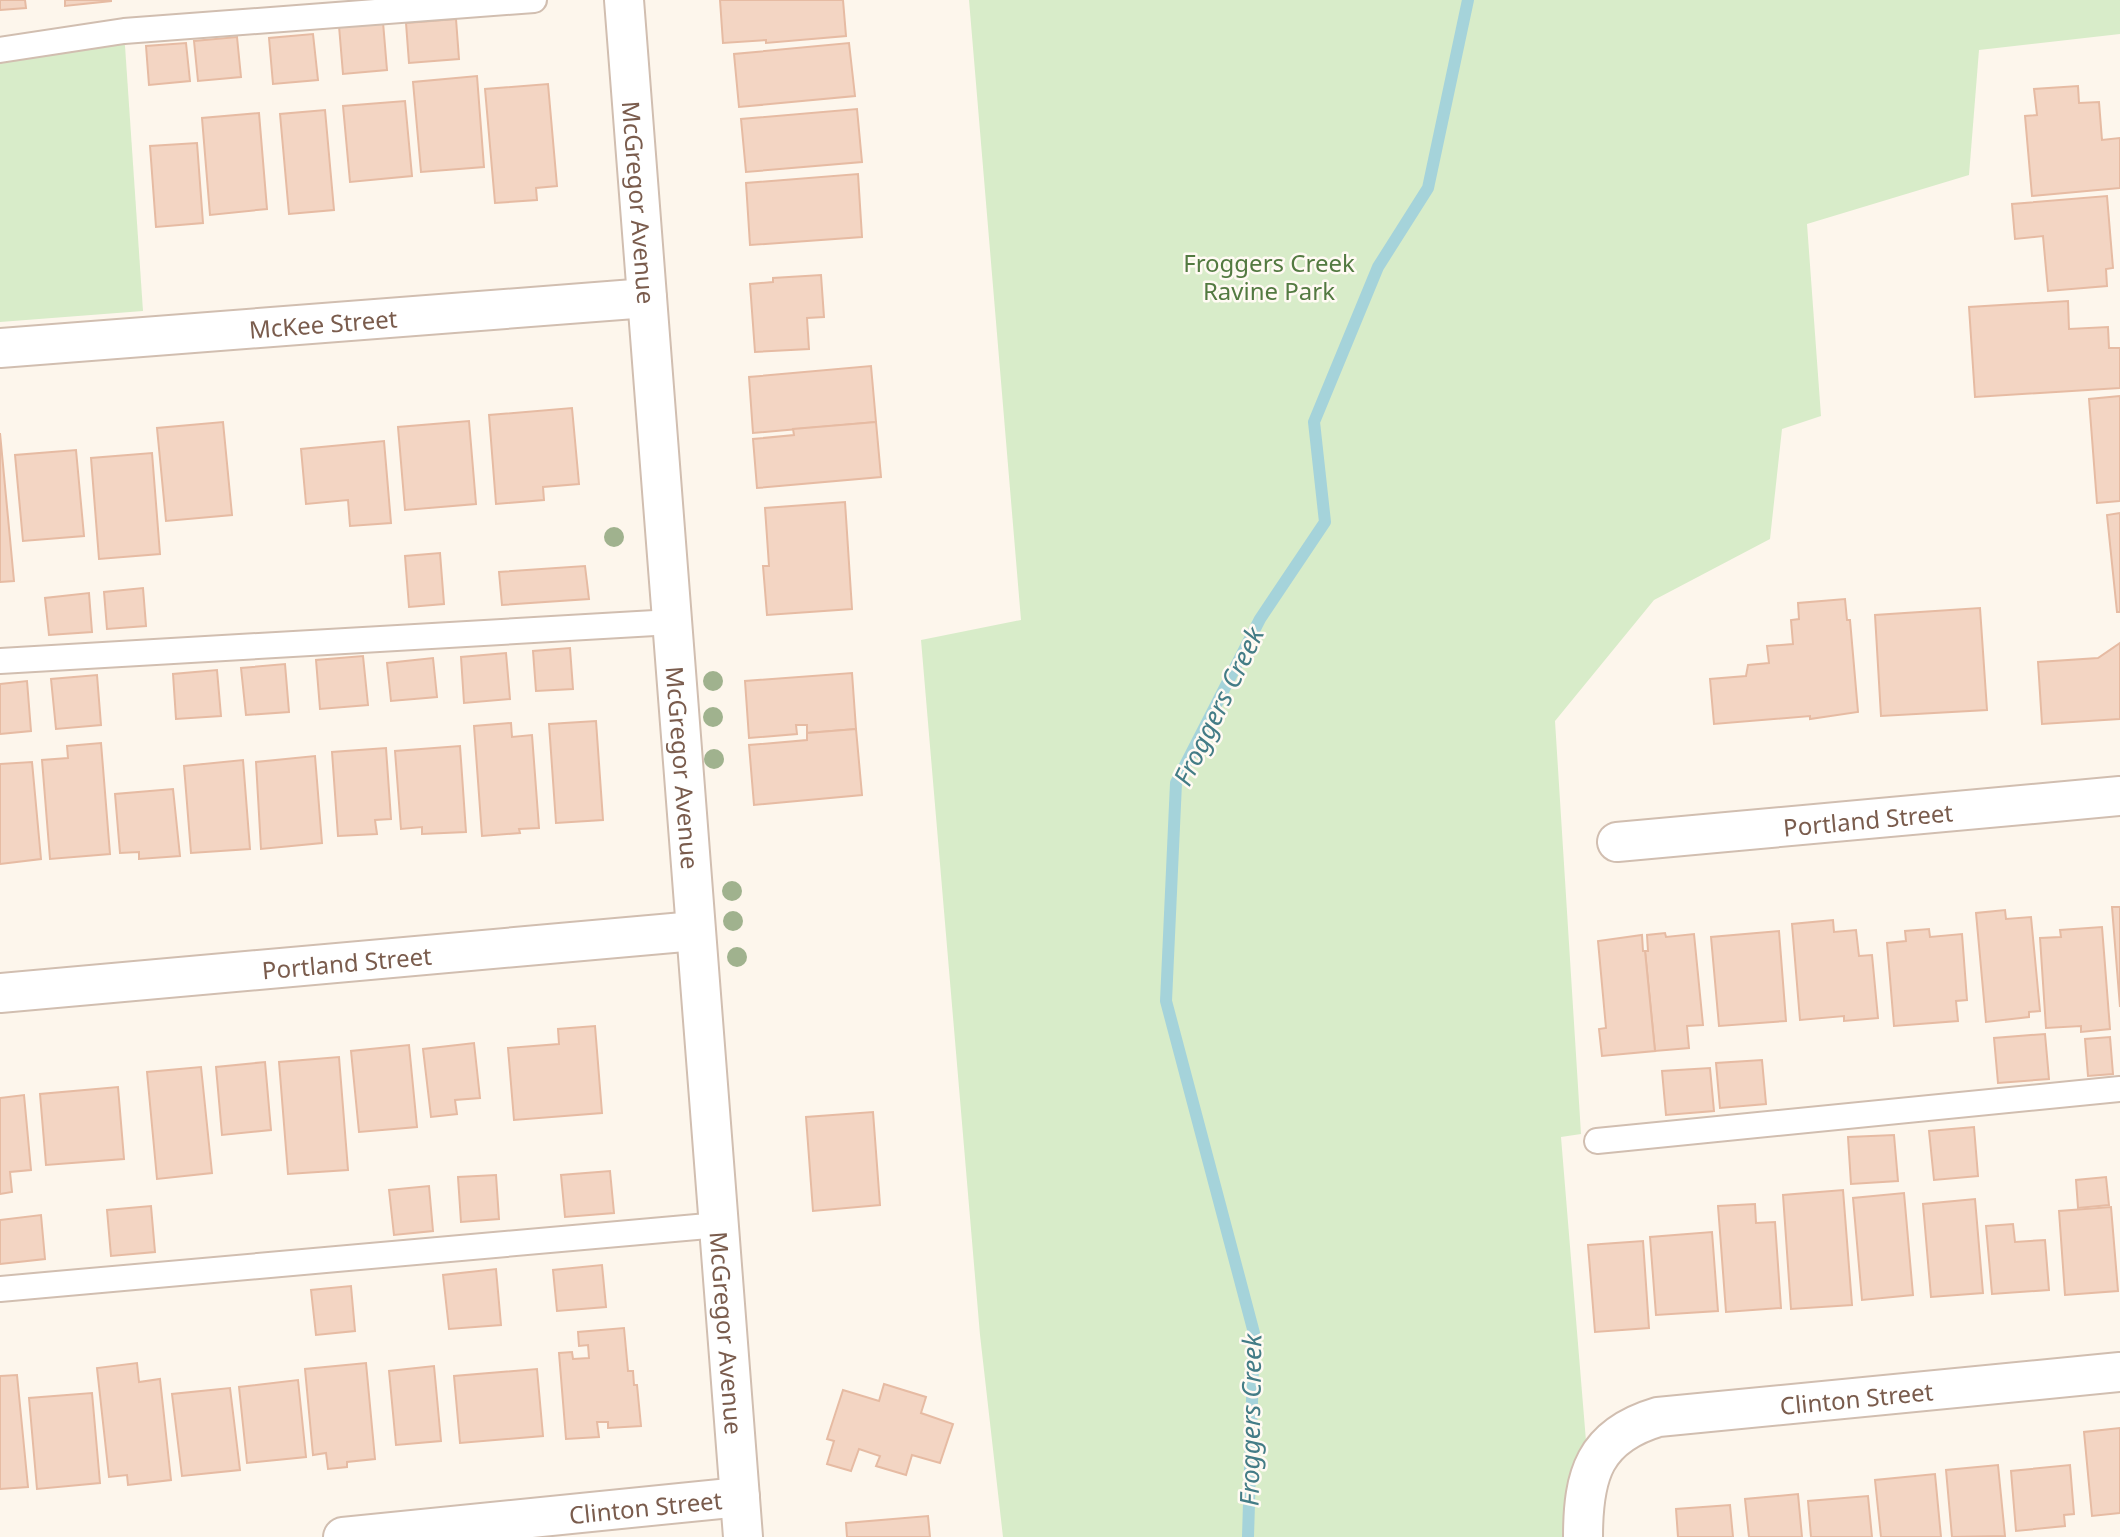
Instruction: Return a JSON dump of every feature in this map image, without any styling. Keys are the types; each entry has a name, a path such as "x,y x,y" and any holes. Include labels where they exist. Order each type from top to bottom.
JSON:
{"street":[{"name":"McGregor Avenue","path":"624,0 743,1537"},
{"name":"McKee Street","path":"0,348 647,298"},
{"name":"Portland Street","path":"1617,842 2120,796"},
{"name":"Portland Street","path":"0,993 695,931"},
{"name":"Clinton Street","path":"1583,1537 1586,1486 1604,1449 1620,1432 1658,1416 2120,1371"},
{"name":"Clinton Street","path":"343,1537 740,1497"}],"lane":[{"path":"0,50 124,31 534,0"},
{"path":"0,661 672,622"},
{"path":"1597,1141 2120,1088"},
{"path":"0,1289 719,1225"}],"green space":[{"name":"Froggers Creek Ravine Park","path":"969,0 2120,0 2120,34 1979,50 1969,175 1807,224 1821,416 1782,429 1770,539 1654,600 1555,721 1581,1134 1561,1137 1586,1441 1570,1488 1563,1537 1003,1537 980,1335 921,640 1021,620"},
{"path":"124,31 143,311 0,322 0,50"}],"building":[{"path":"0,0 25,0 26,8 0,10"},
{"path":"65,0 111,0 111,1 65,6"},
{"path":"720,0 843,0 846,36 766,43 766,40 723,43"},
{"path":"456,19 459,59 409,63 406,23"},
{"path":"383,22 387,70 343,74 339,26"},
{"path":"313,34 318,80 273,84 269,38"},
{"path":"237,37 241,77 198,81 194,41"},
{"path":"186,43 190,81 149,85 146,46"},
{"path":"849,43 855,96 739,107 734,54"},
{"path":"477,76 484,167 421,172 413,82"},
{"path":"548,84 557,186 536,188 537,200 495,203 485,89"},
{"path":"2078,86 2079,103 2099,102 2102,140 2120,138 2120,188 2032,196 2025,116 2037,115 2034,89"},
{"path":"405,101 412,176 350,182 343,106"},
{"path":"857,109 862,162 746,172 741,119"},
{"path":"325,110 334,210 289,214 280,114"},
{"path":"259,113 267,209 210,215 202,118"},
{"path":"197,143 203,223 156,227 150,146"},
{"path":"858,174 862,237 750,245 746,183"},
{"path":"2107,196 2113,268 2106,269 2107,286 2048,291 2043,236 2015,239 2012,204"},
{"path":"821,275 824,317 807,318 809,349 755,352 750,284 773,282 773,278"},
{"path":"2068,301 2069,329 2108,327 2109,348 2120,348 2120,388 1975,397 1969,307"},
{"path":"871,366 876,422 753,433 749,377"},
{"path":"2120,396 2120,501 2097,503 2089,399"},
{"path":"572,408 579,484 543,487 544,500 496,504 489,415"},
{"path":"469,421 476,504 405,510 398,427"},
{"path":"223,422 232,515 166,521 157,428"},
{"path":"876,422 881,477 757,488 753,439 794,435 793,429"},
{"path":"0,433 14,581 0,582"},
{"path":"384,441 391,523 350,526 348,500 306,504 301,449"},
{"path":"76,450 84,536 23,541 15,455"},
{"path":"152,453 160,554 99,559 91,458"},
{"path":"845,502 852,609 767,615 763,566 769,566 765,508"},
{"path":"2120,513 2120,612 2117,612 2107,515"},
{"path":"440,553 444,604 409,607 405,556"},
{"path":"585,566 589,599 502,605 499,572"},
{"path":"143,588 146,626 107,629 104,592"},
{"path":"89,593 92,632 49,635 45,598"},
{"path":"1845,599 1847,620 1850,620 1858,712 1810,719 1810,716 1714,724 1710,679 1746,676 1748,665 1769,663 1767,646 1793,644 1791,620 1799,619 1798,603"},
{"path":"1980,608 1987,710 1881,716 1875,615"},
{"path":"2120,643 2120,719 2042,724 2038,662 2098,658"},
{"path":"570,648 573,689 536,691 533,651"},
{"path":"506,653 510,699 464,703 461,657"},
{"path":"363,656 368,705 320,709 316,660"},
{"path":"433,658 437,697 391,701 387,663"},
{"path":"285,664 289,712 246,715 241,668"},
{"path":"217,670 221,716 176,719 173,674"},
{"path":"852,673 856,729 807,733 807,725 796,725 797,734 749,738 745,681"},
{"path":"97,675 101,725 56,729 51,679"},
{"path":"27,681 31,731 0,734 0,684"},
{"path":"596,721 603,820 556,823 549,724"},
{"path":"511,723 512,737 532,735 539,828 519,829 520,833 482,836 474,726"},
{"path":"856,729 862,795 754,805 749,745 807,740 807,733"},
{"path":"101,743 110,854 50,859 42,760 68,758 67,746"},
{"path":"460,746 466,832 422,834 422,827 401,829 395,751"},
{"path":"386,748 391,819 375,820 377,834 338,836 332,752"},
{"path":"315,756 322,843 261,849 256,762"},
{"path":"243,760 250,849 191,853 184,766"},
{"path":"32,762 41,859 0,864 0,764"},
{"path":"173,789 180,856 139,859 139,852 120,853 115,794"},
{"path":"2112,907 2120,907 2120,1007"},
{"path":"2005,910 2006,919 2031,917 2040,1011 2029,1012 2029,1017 1986,1022 1976,913"},
{"path":"1833,920 1834,932 1856,930 1859,956 1872,955 1878,1018 1844,1021 1844,1016 1800,1020 1792,924"},
{"path":"2102,927 2110,1029 2081,1032 2081,1026 2046,1028 2040,938 2061,937 2060,930"},
{"path":"1929,929 1930,937 1962,934 1967,1000 1956,1001 1958,1021 1894,1026 1887,943 1906,941 1905,931"},
{"path":"1779,931 1786,1021 1719,1026 1711,937"},
{"path":"1665,933 1666,937 1694,934 1703,1025 1687,1026 1689,1048 1655,1051 1645,951 1648,951 1647,935"},
{"path":"1642,935 1655,1051 1602,1056 1599,1029 1606,1028 1598,941"},
{"path":"595,1026 602,1113 514,1120 508,1048 559,1044 558,1029"},
{"path":"2045,1034 2049,1079 1998,1083 1994,1038"},
{"path":"2110,1037 2113,1074 2088,1076 2085,1039"},
{"path":"474,1043 480,1098 455,1100 457,1114 431,1117 423,1049"},
{"path":"409,1045 417,1127 359,1132 351,1051"},
{"path":"339,1057 348,1170 288,1174 279,1062"},
{"path":"1762,1060 1766,1104 1720,1108 1716,1063"},
{"path":"265,1062 271,1130 222,1135 216,1067"},
{"path":"201,1067 212,1173 157,1179 147,1072"},
{"path":"1710,1068 1714,1111 1666,1115 1662,1071"},
{"path":"118,1087 124,1159 46,1165 40,1094"},
{"path":"24,1095 31,1170 10,1172 12,1192 0,1194 0,1098"},
{"path":"873,1112 880,1205 813,1211 806,1117"},
{"path":"1974,1127 1978,1176 1934,1180 1929,1131"},
{"path":"1894,1135 1898,1181 1851,1184 1848,1137"},
{"path":"610,1171 614,1213 565,1217 561,1175"},
{"path":"496,1175 499,1219 461,1222 458,1177"},
{"path":"2106,1177 2109,1205 2078,1208 2076,1180"},
{"path":"429,1186 433,1231 394,1235 389,1190"},
{"path":"1843,1190 1852,1305 1791,1309 1783,1195"},
{"path":"1904,1193 1913,1295 1862,1300 1853,1198"},
{"path":"1975,1199 1983,1293 1931,1297 1923,1204"},
{"path":"1755,1204 1756,1223 1775,1222 1781,1308 1726,1312 1718,1206"},
{"path":"151,1206 155,1252 111,1256 107,1210"},
{"path":"2111,1207 2118,1291 2065,1295 2059,1211"},
{"path":"41,1215 45,1259 0,1264 0,1220"},
{"path":"2013,1224 2015,1242 2045,1240 2049,1290 1992,1294 1986,1226"},
{"path":"1712,1232 1718,1311 1656,1315 1650,1237"},
{"path":"1643,1241 1649,1328 1595,1332 1588,1245"},
{"path":"602,1265 606,1307 557,1311 553,1270"},
{"path":"496,1269 501,1325 449,1329 443,1275"},
{"path":"351,1286 355,1331 316,1335 311,1290"},
{"path":"624,1328 628,1371 633,1371 634,1385 637,1385 641,1426 608,1428 608,1422 597,1422 599,1437 566,1439 559,1353 572,1352 573,1359 589,1358 588,1345 579,1346 578,1332"},
{"path":"137,1363 139,1382 160,1379 171,1480 128,1485 127,1475 109,1477 97,1368"},
{"path":"366,1363 375,1459 347,1462 347,1467 328,1469 326,1453 313,1455 305,1369"},
{"path":"434,1366 441,1441 396,1445 389,1371"},
{"path":"537,1369 543,1436 460,1443 454,1376"},
{"path":"17,1375 28,1487 0,1489 0,1376"},
{"path":"298,1380 306,1457 247,1463 239,1387"},
{"path":"884,1384 926,1397 921,1413 953,1424 940,1463 912,1455 906,1475 876,1466 880,1456 859,1449 851,1471 827,1464 834,1441 827,1439 843,1390 879,1401"},
{"path":"230,1388 240,1470 182,1476 172,1394"},
{"path":"92,1393 100,1483 37,1489 29,1398"},
{"path":"2120,1428 2120,1513 2092,1516 2084,1432"},
{"path":"1998,1465 2005,1536 1952,1537 1946,1470"},
{"path":"2070,1465 2074,1514 2064,1515 2065,1526 2016,1531 2011,1471"},
{"path":"1935,1474 1941,1537 1881,1537 1875,1480"},
{"path":"1798,1494 1802,1537 1749,1537 1745,1499"},
{"path":"1868,1496 1872,1537 1811,1537 1808,1501"},
{"path":"1730,1505 1733,1537 1678,1537 1676,1509"},
{"path":"928,1516 930,1537 847,1537 846,1523"}],"waterway":[{"name":"Froggers Creek","path":"1248,1537 1254,1333 1166,1001 1176,783 1260,619 1325,522 1314,422 1378,267 1428,188 1468,0"}]}
